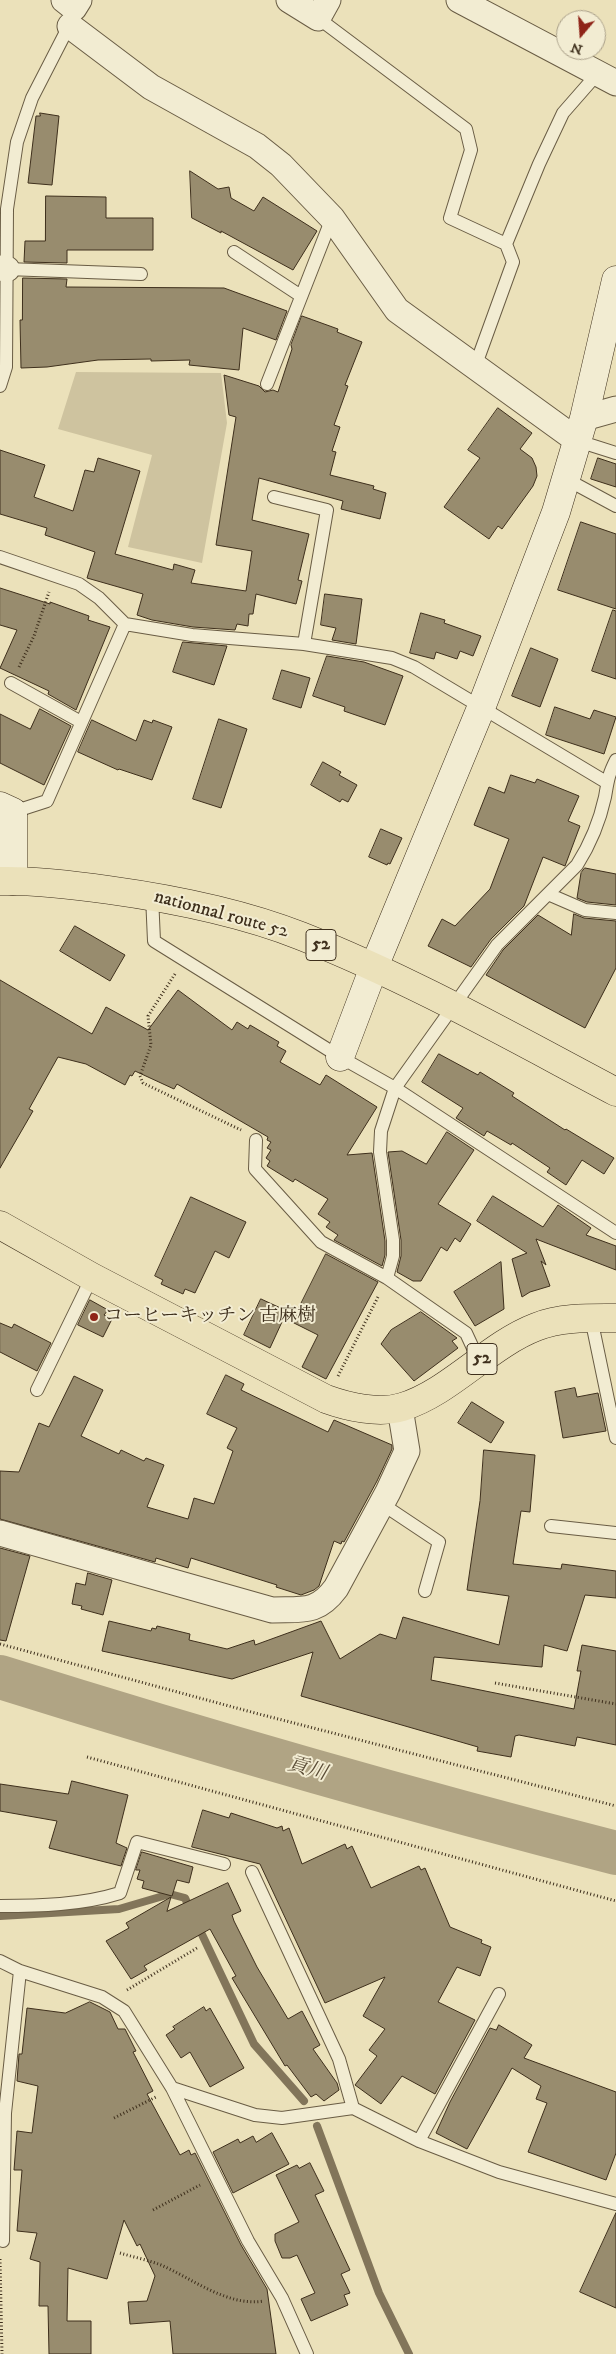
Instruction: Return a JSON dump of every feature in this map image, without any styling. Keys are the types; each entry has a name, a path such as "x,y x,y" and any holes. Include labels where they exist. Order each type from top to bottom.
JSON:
{"highway":[{"name":"nationnal route 52","path":"7,881 83,886 152,896 228,912 299,935 374,967 616,1092"},
{"name":"52","path":"0,1225 92,1277 326,1399 351,1408 400,1408 420,1400 511,1339 538,1326 564,1320 604,1318"}],"street":[{"path":"289,0 323,9"},
{"path":"459,0 607,78"},
{"path":"72,9 151,86 257,146 281,165 332,218 396,310 475,367 581,430"},
{"path":"340,1057 374,967 481,708 556,512 581,430 616,280"},
{"path":"581,430 616,409"},
{"path":"7,809 7,881"},
{"path":"0,1533 272,1610 309,1609 325,1603 336,1588 382,1504 407,1451 400,1408"}],"lane":[{"path":"0,386 6,367 3,269 8,209 17,142 32,98 72,9"},
{"path":"323,9 466,129 471,150 450,218 506,244"},
{"path":"475,367 513,262 506,244 539,164 563,113 607,78"},
{"path":"267,384 332,218"},
{"path":"234,252 301,296"},
{"path":"3,269 141,274"},
{"path":"581,430 616,453"},
{"path":"566,479 616,506"},
{"path":"274,498 327,510 304,644"},
{"path":"0,557 55,574 79,584 99,598 125,624 192,635 304,644 392,658 414,667 606,782"},
{"path":"7,809 47,801 125,624"},
{"path":"11,683 81,722"},
{"path":"387,1278 393,1256 393,1240 380,1152 381,1131 395,1088 497,945 577,866 586,851 605,797 606,782 616,760"},
{"path":"548,894 585,910 616,913"},
{"path":"152,896 154,940 340,1057 395,1088 616,1233"},
{"path":"256,1140 255,1169 321,1242 387,1278 466,1332 479,1361"},
{"path":"37,1390 92,1277"},
{"path":"604,1318 616,1438"},
{"path":"382,1504 438,1542 425,1591"},
{"path":"552,1526 616,1532"},
{"path":"0,1906 24,1906 102,1898 120,1893 137,1842 224,1864"},
{"path":"252,1872 339,2059 353,2108"},
{"path":"0,1961 20,1971 102,1997 124,2012 172,2088 248,2241 282,2298 307,2354"},
{"path":"3,2241 5,2113 20,1971"},
{"path":"419,2141 499,1994"},
{"path":"172,2088 255,2115 282,2118 353,2108 419,2141 499,2172 616,2204"}],"path":[{"path":"11,683 34,636 55,574"},
{"path":"184,960 148,1016 151,1045 140,1076 143,1083 234,1125 256,1140"},
{"path":"326,1399 387,1278"},
{"path":"0,1644 254,1713 616,1806"},
{"path":"494,1682 616,1704"},
{"path":"87,1758 616,1901"},
{"path":"109,2001 197,1948"},
{"path":"114,2118 172,2088"},
{"path":"154,2210 216,2177"},
{"path":"2,2354 0,2251 3,2241"},
{"path":"120,2253 158,2264 235,2301 254,2303 282,2298"}],"shaded area":[{"path":"76,372 221,373 227,423 202,563 128,547 152,455 58,429"}],"building":[{"path":"40,113 59,116 52,185 28,183 36,116 40,116"},
{"path":"190,171 218,189 229,187 231,198 254,211 263,197 317,231 293,270 221,231 221,233 192,218"},
{"path":"46,196 106,197 106,218 153,218 153,250 67,250 67,263 24,262 25,241 45,241"},
{"path":"23,278 67,279 66,287 224,288 287,311 276,340 243,328 239,370 189,365 190,360 151,361 151,359 98,360 47,367 21,368 20,320 22,320"},
{"path":"302,316 338,329 337,332 362,342 345,385 348,386 334,425 340,427 332,451 336,452 330,475 374,486 373,489 386,493 380,519 341,509 343,501 259,478 252,520 309,534 298,580 302,581 296,604 256,594 253,614 249,614 248,626 237,624 235,630 193,627 152,620 137,615 143,594 87,578 95,552 45,535 47,528 0,514 0,450 45,465 34,497 73,511 85,470 94,472 98,458 140,471 115,554 173,570 174,564 195,570 191,583 246,591 252,551 216,545 236,417 229,415 224,375 259,386 265,392 273,390 278,392 292,349 291,345"},
{"path":"498,408 532,433 520,449 532,458 537,476 533,486 502,529 498,526 489,539 444,507 480,458 468,450"},
{"path":"598,458 616,464 616,487 591,479"},
{"path":"581,522 616,534 616,609 558,590"},
{"path":"0,588 50,604 50,602 89,616 88,620 110,627 76,710 48,694 49,691 0,668 17,630 0,625"},
{"path":"325,594 362,599 356,644 332,640 336,628 321,625"},
{"path":"613,610 616,611 616,679 592,671"},
{"path":"421,613 445,620 444,623 481,636 473,656 460,651 457,659 436,652 434,659 410,653"},
{"path":"183,642 227,646 214,685 173,672"},
{"path":"531,648 558,659 540,707 512,696"},
{"path":"327,656 364,662 403,676 385,725 344,711 345,707 313,696"},
{"path":"282,670 310,678 301,708 273,699"},
{"path":"555,707 590,719 594,710 616,717 604,754 546,735"},
{"path":"40,709 71,726 44,785 0,763 0,714 30,729"},
{"path":"219,719 247,729 221,808 193,799"},
{"path":"92,720 136,741 144,720 152,723 153,720 172,727 152,780 118,770 78,752"},
{"path":"323,762 341,772 339,775 357,785 348,802 342,799 340,802 311,785"},
{"path":"511,775 535,783 537,779 579,796 568,821 580,826 565,866 543,857 524,906 491,939 471,967 428,946 442,919 455,926 490,889 509,839 474,825 489,787 504,793"},
{"path":"381,829 402,838 390,864 388,863 387,865 369,857"},
{"path":"585,868 616,874 616,905 587,902 577,898 581,873"},
{"path":"574,914 584,918 616,921 616,968 585,1028 486,975 503,950 538,915 571,935"},
{"path":"75,926 125,955 110,981 60,951"},
{"path":"0,980 92,1034 106,1007 148,1030 178,990 232,1030 237,1022 248,1029 250,1025 279,1042 277,1046 286,1051 280,1062 320,1085 326,1075 377,1107 347,1155 372,1153 385,1241 385,1255 382,1266 334,1240 338,1235 326,1227 330,1222 318,1214 328,1199 295,1179 293,1182 267,1166 270,1161 266,1158 271,1150 267,1148 271,1142 267,1140 268,1137 177,1084 174,1089 135,1071 132,1076 130,1075 125,1085 86,1064 58,1057 29,1109 33,1111 0,1168"},
{"path":"439,1054 478,1075 480,1072 514,1093 512,1096 565,1130 614,1158 604,1174 582,1160 566,1185 547,1172 550,1168 512,1143 511,1145 487,1131 484,1136 456,1118 463,1108 422,1082"},
{"path":"447,1132 474,1150 438,1204 471,1224 460,1242 455,1238 447,1251 441,1247 421,1281 413,1281 397,1272 401,1256 401,1240 388,1152 402,1151 426,1164"},
{"path":"493,1196 543,1227 558,1205 591,1228 586,1235 616,1246 616,1270 536,1239 546,1265 541,1261 550,1286 530,1292 522,1297 512,1259 527,1253 477,1221"},
{"path":"191,1197 246,1222 229,1258 215,1251 195,1293 185,1289 183,1294 161,1284 163,1280 155,1276"},
{"path":"326,1254 378,1282 326,1379 302,1367 318,1335 292,1322"},
{"path":"501,1262 504,1309 475,1326 454,1292"},
{"path":"261,1299 287,1311 270,1348 244,1335"},
{"path":"90,1300 108,1310 104,1315 112,1319 103,1337 78,1325"},
{"path":"421,1312 457,1338 452,1341 458,1348 414,1381 381,1344 391,1330"},
{"path":"0,1323 12,1328 14,1324 51,1343 37,1371 0,1352"},
{"path":"226,1375 244,1384 241,1390 328,1432 334,1420 392,1445 392,1449 377,1481 344,1542 342,1541 341,1544 334,1541 319,1586 314,1590 301,1595 276,1587 277,1585 191,1558 188,1568 156,1558 155,1562 0,1519 0,1471 19,1472 39,1423 49,1427 74,1376 103,1390 81,1436 119,1454 121,1450 144,1461 146,1458 164,1465 147,1507 188,1519 194,1498 214,1504 233,1451 227,1448 237,1428 207,1414"},
{"path":"575,1388 577,1397 598,1393 606,1431 563,1438 555,1392"},
{"path":"472,1402 504,1422 491,1443 458,1423"},
{"path":"484,1450 535,1455 530,1512 521,1511 513,1564 561,1569 562,1564 616,1571 616,1598 585,1595 567,1651 544,1645 542,1667 434,1657 431,1680 574,1709 581,1671 577,1671 582,1645 616,1651 616,1745 577,1737 575,1746 519,1735 515,1736 511,1757 477,1751 478,1747 301,1696 313,1652 232,1679 102,1651 109,1621 151,1631 152,1628 156,1629 157,1626 190,1634 189,1640 227,1649 254,1640 255,1645 321,1621 340,1659 380,1634 396,1639 403,1617 499,1645 509,1596 467,1590 480,1501"},
{"path":"0,1548 30,1556 6,1641 0,1640"},
{"path":"88,1573 112,1580 103,1615 81,1609 82,1606 72,1604 76,1583 85,1585"},
{"path":"72,1781 128,1795 116,1843 127,1848 121,1866 49,1848 57,1821 0,1811 0,1784 68,1794"},
{"path":"203,1810 229,1818 231,1813 277,1828 282,1826 283,1831 289,1828 302,1864 345,1844 347,1849 352,1846 371,1888 419,1866 421,1870 425,1868 450,1927 482,1940 481,1943 491,1947 480,1976 457,1967 438,2002 475,2020 435,2094 402,2076 381,2104 355,2085 377,2056 369,2050 385,2029 363,2016 385,1977 325,2003 260,1864 192,1847"},
{"path":"142,1852 193,1867 189,1883 177,1880 172,1896 142,1888 144,1881 137,1879 140,1870 136,1870"},
{"path":"228,1883 241,1911 232,1915 234,1921 257,1967 288,2019 302,2011 320,2045 313,2049 337,2083 339,2090 324,2101 316,2094 311,2097 287,2065 285,2066 232,1978 236,1976 210,1929 144,1966 147,1970 131,1979 106,1941 129,1928 126,1923 171,1897 167,1911"},
{"path":"90,2002 110,2012 118,2029 125,2029 136,2051 133,2052 153,2091 147,2094 180,2155 189,2150 191,2155 195,2153 241,2245 267,2289 276,2354 173,2354 170,2321 130,2324 128,2302 147,2301 155,2276 140,2244 137,2246 124,2220 107,2279 68,2268 67,2321 91,2321 91,2354 49,2354 48,2306 39,2306 40,2262 30,2259 37,2233 17,2231 22,2170 14,2170 17,2131 32,2133 38,2086 17,2081 19,2054 22,2054 27,2008 65,2013"},
{"path":"204,2007 206,2011 210,2008 244,2068 210,2087 190,2052 181,2058 166,2035 175,2029 173,2027"},
{"path":"499,2025 532,2045 524,2058 616,2092 616,2153 606,2180 528,2152 547,2103 536,2099 541,2086 512,2068 467,2149 436,2133 450,2102 490,2028 496,2030"},
{"path":"272,2133 289,2164 233,2193 213,2152 238,2139 240,2143 253,2136 256,2142"},
{"path":"310,2163 324,2191 315,2195 350,2270 341,2274 350,2293 344,2295 348,2305 311,2321 301,2299 315,2293 297,2255 290,2258 282,2258 275,2241 275,2234 299,2222 276,2175 297,2165 299,2168"},
{"path":"616,2213 616,2308 580,2292"}],"waterway":[{"name":"貢川","path":"0,1677 307,1769 616,1853"},
{"path":"0,1916 119,1909 170,1894 185,1898 190,1909"},
{"path":"197,1924 254,2044 304,2101"},
{"path":"317,2126 379,2293 409,2354"}],"place":[{"name":"コーヒーキッチン 古麻樹","path":"94,1317"}]}
